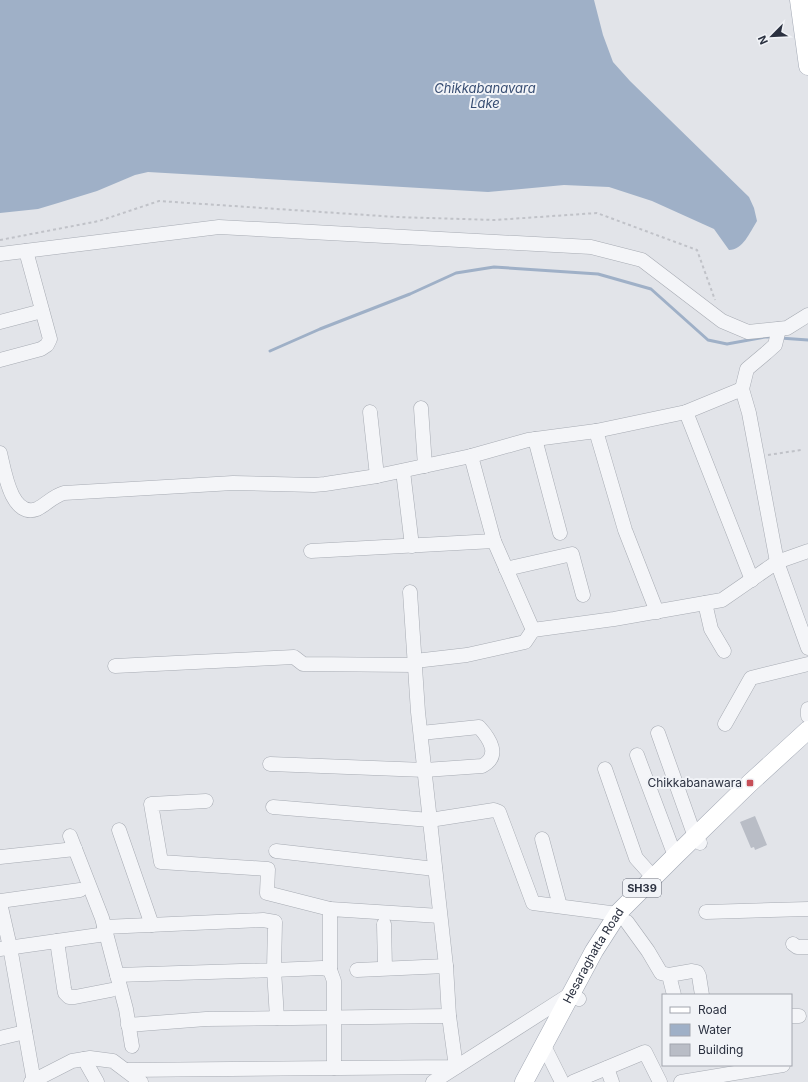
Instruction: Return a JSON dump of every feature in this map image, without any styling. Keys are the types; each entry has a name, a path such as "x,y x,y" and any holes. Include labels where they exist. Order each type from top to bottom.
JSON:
{"main road":[{"path":"799,0 808,66"},
{"name":"Hesaraghatta Road","path":"623,918 653,877 675,856 698,840 750,783 808,730"},
{"path":"524,1082 546,1050 574,997 589,982 623,918 652,892 698,840 808,744"},
{"path":"535,1082 546,1050"}],"street":[{"path":"0,254 219,227 591,247 642,260 722,321 748,332 777,335"},
{"path":"0,360 41,349 47,345 50,339 26,251"},
{"path":"0,322 42,311"},
{"path":"808,315 777,335 766,353 747,369 742,389 749,413 777,562 808,648"},
{"path":"0,453 14,500 20,506 29,510 36,509 56,495 64,493 233,483 314,485 377,476 471,456 535,439 596,431 686,412 742,389"},
{"path":"420,408 425,466"},
{"path":"370,412 377,476"},
{"path":"686,412 752,580"},
{"path":"596,431 625,530 657,612"},
{"path":"535,439 560,533"},
{"path":"471,456 494,541 534,630"},
{"path":"403,470 412,546"},
{"path":"311,550 494,541"},
{"path":"115,666 294,657 304,664 415,663 467,655 525,642 534,630 614,619 722,600 777,562 808,551"},
{"path":"506,569 572,554 583,595"},
{"path":"410,592 421,733 446,966 449,1016 456,1067"},
{"path":"705,603 711,629 724,650"},
{"path":"725,724 750,678 808,664"},
{"path":"808,708 808,716"},
{"path":"270,764 425,770 482,766 488,763 491,758 493,748 488,736 479,727 421,733"},
{"path":"658,733 698,840"},
{"path":"637,755 675,856"},
{"path":"605,768 636,858 653,877"},
{"path":"206,801 150,804 161,862 268,869 267,893 330,909 440,916"},
{"path":"273,807 430,820 488,810 499,812 533,903 560,906 623,918 648,951 661,973 669,975 692,971 697,972 702,994"},
{"path":"119,830 152,925"},
{"path":"542,839 560,906"},
{"path":"0,857 72,843 105,930 126,1009 132,1046"},
{"path":"276,851 435,869"},
{"path":"80,890 0,902 5,948 25,1032 33,1082 72,1061 90,1058 112,1061 141,1082"},
{"path":"330,909 330,970 334,981 334,1068"},
{"path":"706,912 808,909"},
{"path":"5,948 56,941 105,930 152,925 263,920 275,922 274,970 277,1018"},
{"path":"384,924 385,968"},
{"path":"56,941 65,993 69,997 111,990"},
{"path":"794,944 797,947 808,947"},
{"path":"357,970 446,966"},
{"path":"117,975 322,968 330,970"},
{"path":"669,975 674,994"},
{"path":"433,1082 574,997"},
{"path":"128,1025 206,1019 449,1016"},
{"path":"0,1038 25,1032"},
{"path":"546,1050 562,1082"},
{"path":"574,1082 646,1052 660,1082"},
{"path":"84,1059 97,1082"},
{"path":"681,1082 714,1071 768,1066"},
{"path":"126,1070 456,1067"},
{"path":"607,1068 612,1082"}],"path":[{"path":"757,456 801,450"}],"water":[{"name":"Chikkabanavara Lake","path":"0,0 594,0 603,35 613,62 630,81 749,197 754,208 757,221 742,244 729,250 714,229 652,201 609,187 564,185 488,192 148,172 135,175 97,191 38,209 0,213"}],"building":[{"path":"755,816 767,845 755,850 754,847 751,848 740,822"}],"waterway":[{"path":"270,351 320,329 410,294 456,273 494,267 598,274 651,289 708,340 727,344 772,337"},
{"path":"780,338 808,340"}],"place":[{"name":"Chikkabanawara","path":"750,783"}]}
